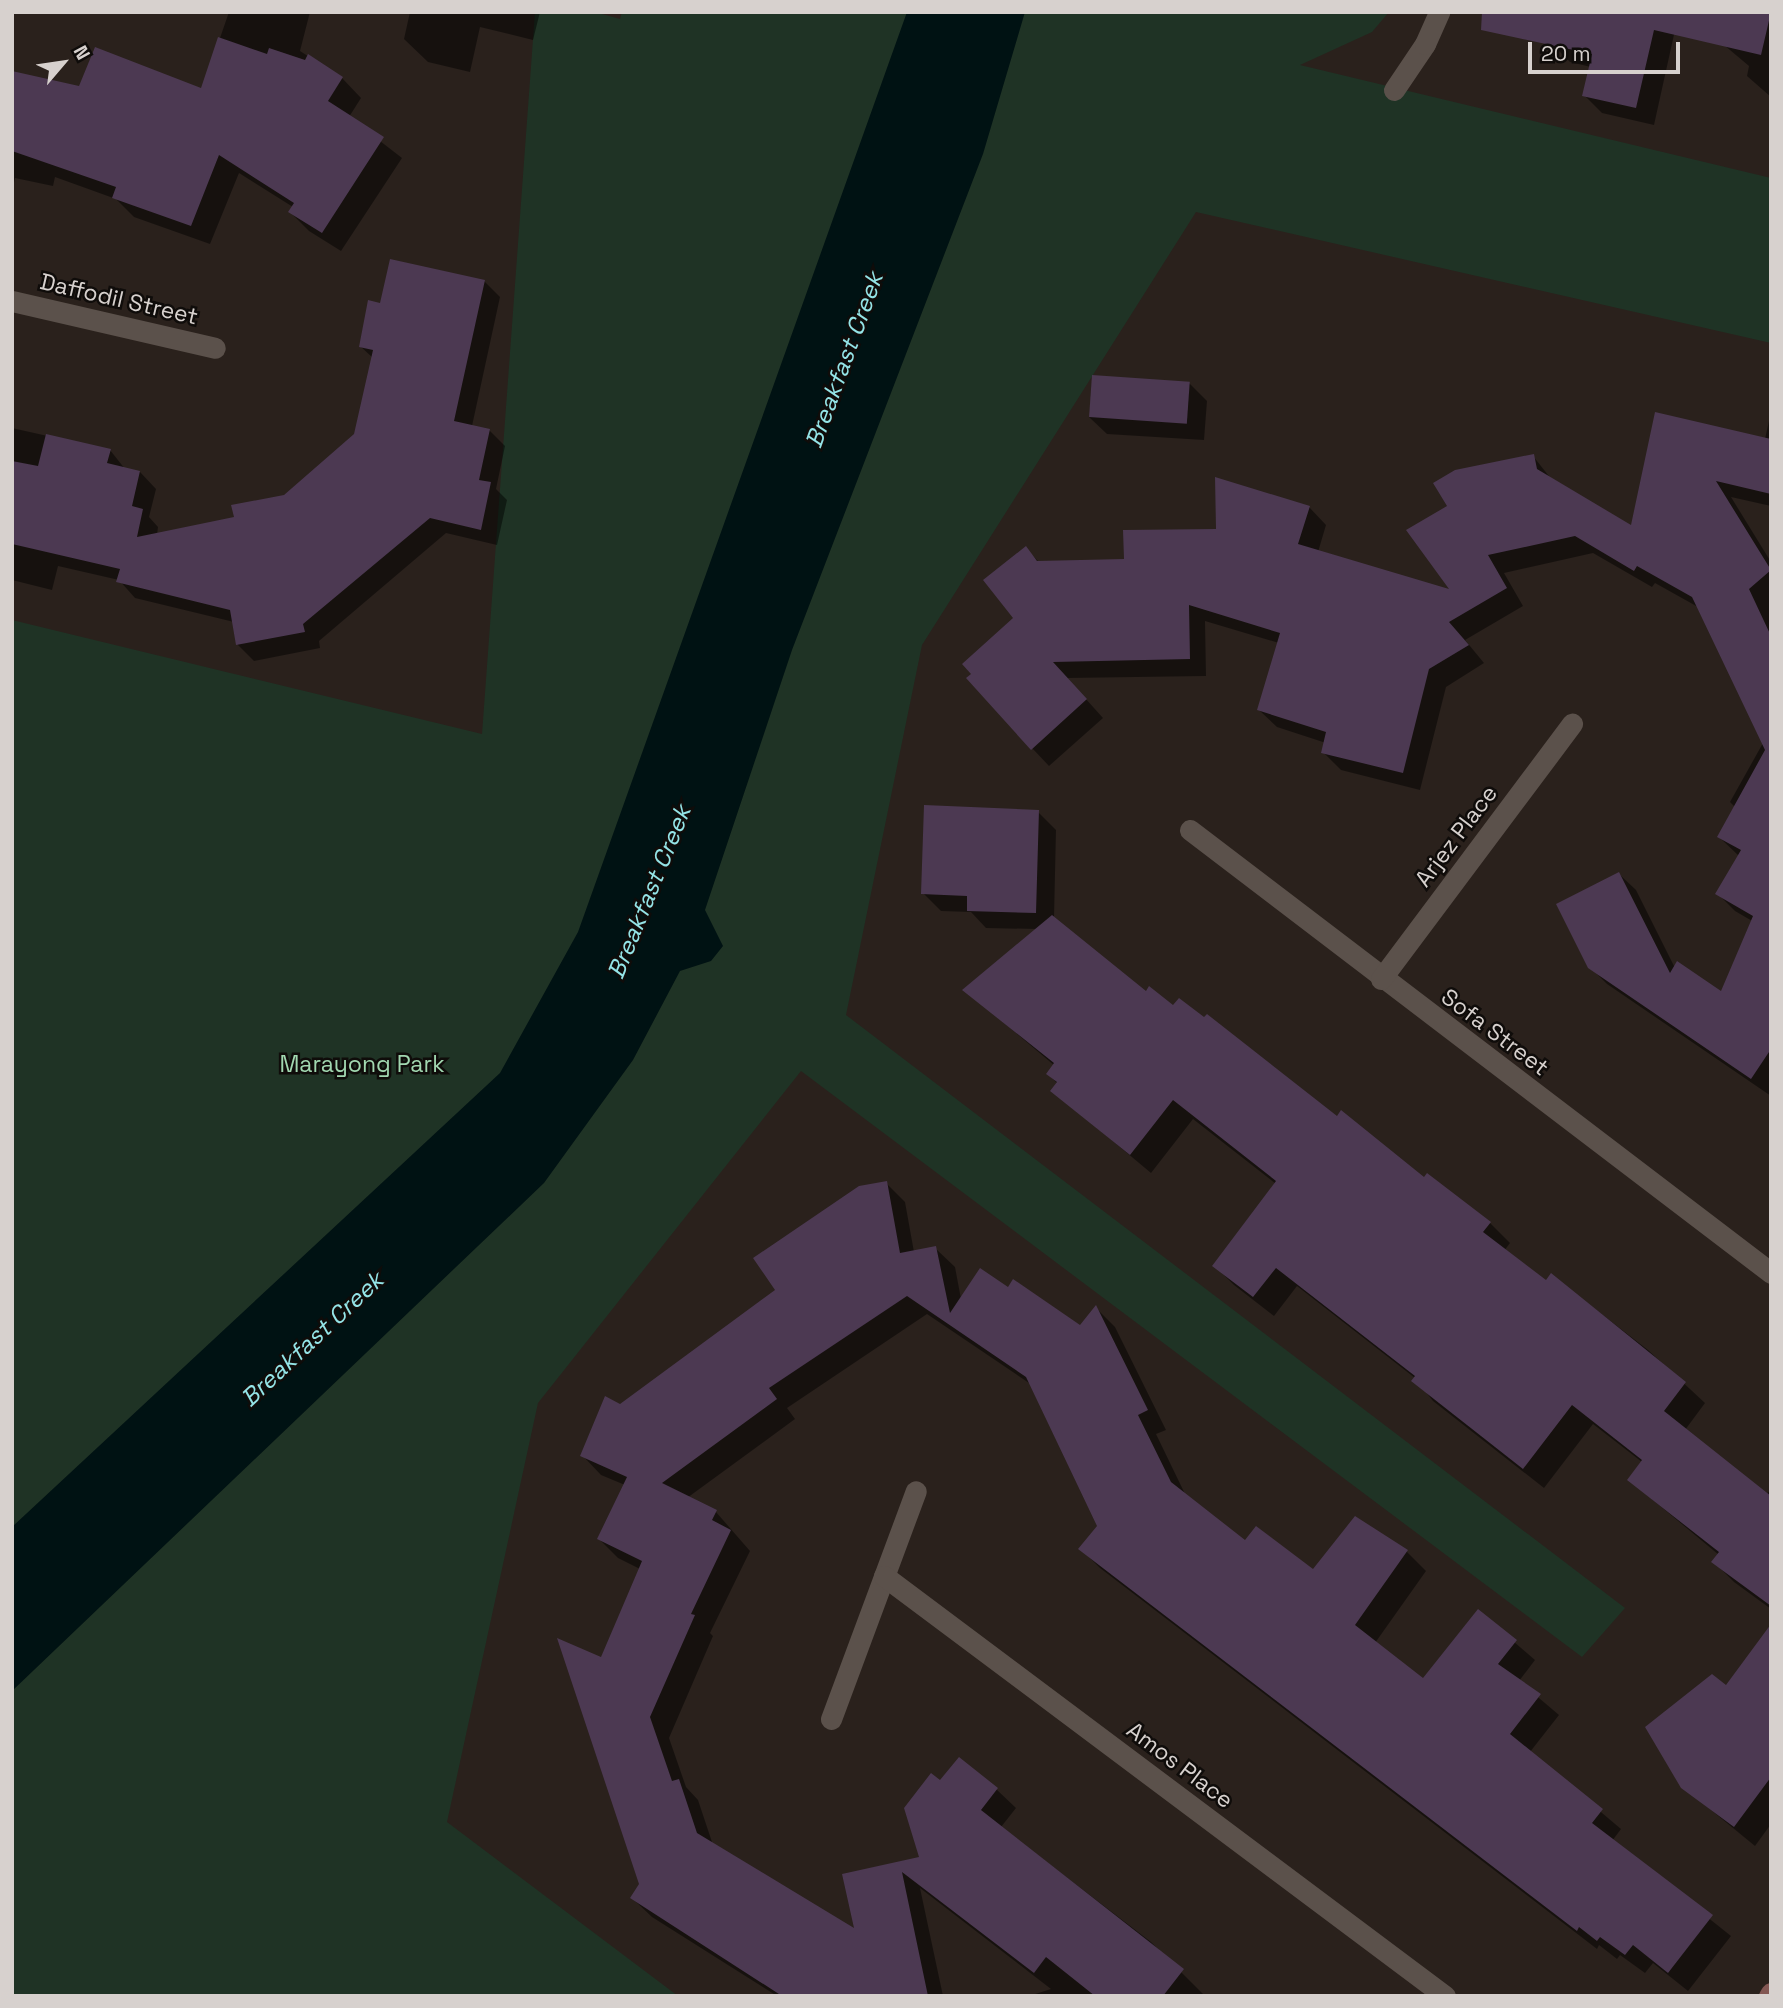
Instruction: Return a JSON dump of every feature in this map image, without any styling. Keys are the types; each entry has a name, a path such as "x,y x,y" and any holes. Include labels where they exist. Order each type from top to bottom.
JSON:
{"street":[{"path":"1394,90 1425,44 1439,12"},
{"name":"Daffodil Street","path":"12,301 215,348"},
{"name":"Arjez Place","path":"1381,979 1572,724"},
{"name":"Sofa Street","path":"1190,830 1381,979 1771,1273"},
{"path":"831,1719 916,1491"},
{"name":"Amos Place","path":"884,1576 1445,1996"}],"green space":[{"name":"Marayong Park","path":"535,12 595,12 620,19 622,12 1389,12 1372,32 1300,65 1771,178 1771,343 1196,212 922,645 846,1015 1625,1608 1582,1657 801,1071 538,1403 447,1822 678,1996 12,1996 12,620 482,734"}],"water":[{"name":"Breakfast Creek","path":"907,12 1025,12 983,154 792,650 705,910 723,946 711,961 680,971 633,1060 544,1183 12,1691 12,1527 500,1073 578,932"}],"building":[{"path":"1482,12 1771,12 1761,55 1654,30 1636,108 1582,96 1592,54 1481,30"},
{"path":"218,37 267,54 269,48 305,60 308,54 343,77 328,101 384,137 322,233 288,212 294,203 219,155 191,226 112,198 116,187 12,151 12,71 79,86 95,47 201,88"},
{"path":"390,259 485,280 454,421 490,429 479,480 491,482 481,530 430,518 303,624 305,632 236,645 230,610 116,582 120,569 12,544 12,461 38,466 46,434 111,449 107,463 140,471 132,506 143,509 137,537 234,517 231,505 284,495 354,434 373,350 359,347 368,300 380,303"},
{"path":"1092,375 1190,382 1187,424 1089,417"},
{"path":"1655,412 1771,439 1771,494 1716,481 1771,570 1749,589 1771,636 1771,1049 1751,1079 1588,968 1556,904 1619,872 1670,973 1677,961 1721,991 1753,916 1715,894 1741,850 1717,837 1765,750 1692,597 1637,566 1634,571 1575,536 1488,555 1507,588 1449,622 1469,645 1429,669 1403,773 1321,753 1326,732 1257,710 1280,633 1189,605 1190,659 1053,662 1087,699 1031,750 966,678 971,674 962,664 1013,618 983,580 1026,546 1037,561 1124,559 1123,530 1216,529 1215,477 1310,506 1298,544 1449,589 1406,530 1447,506 1433,483 1455,470 1534,454 1537,469 1631,525"},
{"path":"924,805 1039,810 1036,913 967,911 967,896 921,894"},
{"path":"1052,915 1146,991 1149,986 1173,1005 1179,998 1204,1017 1207,1014 1337,1116 1341,1110 1424,1177 1427,1173 1491,1222 1483,1232 1546,1280 1551,1273 1686,1382 1664,1411 1771,1496 1771,1606 1711,1562 1719,1552 1627,1480 1642,1460 1572,1405 1523,1469 1411,1381 1415,1376 1276,1268 1253,1297 1212,1266 1276,1181 1173,1100 1130,1155 1050,1091 1057,1082 1046,1074 1054,1063 962,990"},
{"path":"887,1181 900,1253 936,1246 950,1313 980,1268 1008,1287 1013,1279 1080,1325 1096,1305 1148,1410 1138,1415 1171,1482 1245,1540 1256,1526 1313,1569 1355,1516 1408,1550 1355,1625 1423,1678 1478,1609 1517,1640 1498,1664 1541,1694 1510,1734 1603,1809 1592,1823 1713,1915 1668,1973 1633,1945 1625,1955 1600,1937 1597,1941 1579,1927 1577,1931 1078,1549 1097,1526 1026,1377 907,1296 769,1388 777,1399 662,1483 717,1510 712,1520 731,1530 691,1614 695,1615 650,1717 672,1781 679,1779 697,1833 854,1928 842,1874 919,1857 904,1808 931,1773 940,1780 959,1757 998,1788 981,1810 1184,1969 1163,1996 1095,1996 1046,1957 1034,1973 902,1872 928,1996 782,1996 630,1898 639,1884 557,1638 601,1657 642,1561 597,1539 627,1477 580,1456 605,1396 620,1404 775,1290 753,1258 859,1186"},
{"path":"1771,1624 1771,1777 1734,1827 1681,1788 1645,1727 1712,1674 1726,1685"}]}
